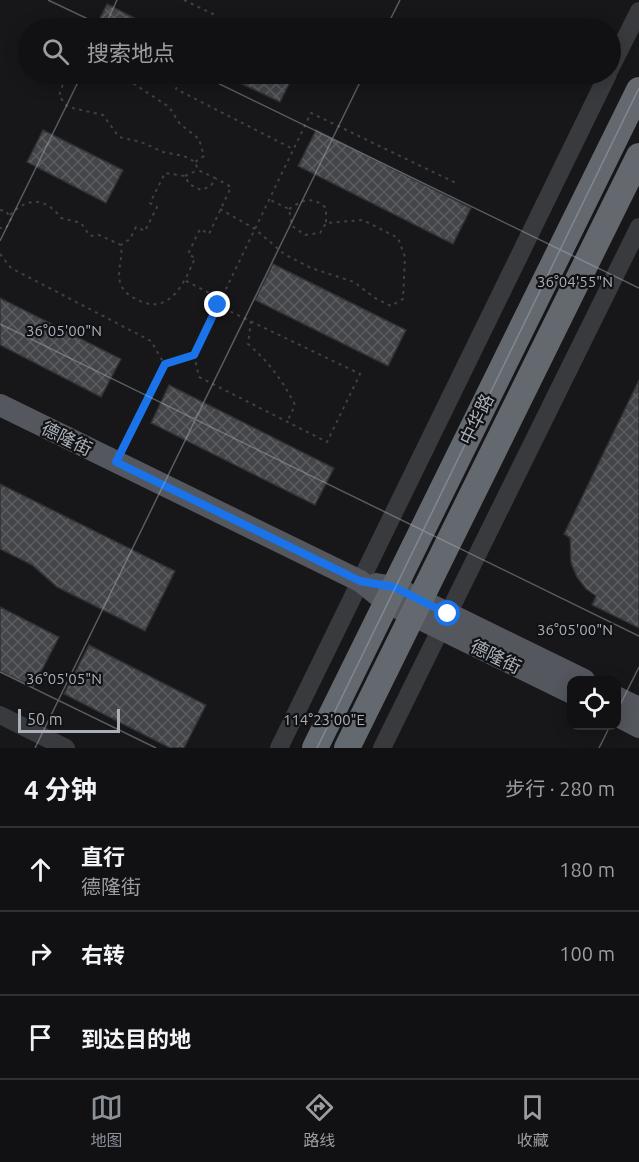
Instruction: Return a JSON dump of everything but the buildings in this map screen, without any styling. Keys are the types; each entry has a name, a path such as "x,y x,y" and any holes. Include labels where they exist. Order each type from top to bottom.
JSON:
{"highway":[{"name":"中华路","path":"315,748 639,90"},
{"name":"中华路","path":"347,748 639,156"}],"main road":[{"name":"德隆街","path":"0,405 444,621 567,690"},
{"name":"德隆街","path":"444,621 572,676"},
{"path":"621,699 639,708"},
{"path":"621,718 639,727"}],"street":[{"path":"621,47 639,11"},
{"path":"279,748 603,84"},
{"path":"382,748 639,227"},
{"path":"0,715 66,748"}],"path":[{"path":"184,0 213,14 211,18"},
{"path":"63,84 59,96 68,107 103,115 119,137 141,142 163,152 184,156 195,162 198,170 231,187 209,234 200,229 188,254 195,258 186,281 179,292 163,303 145,304 127,294 120,284 121,245"},
{"path":"134,84 169,107 180,124 199,139 204,156 195,162"},
{"path":"179,84 176,89 293,149"},
{"path":"218,305 360,375 327,442 199,377 194,355 218,305 269,200 311,112 456,183"},
{"path":"121,245 130,239 136,227 145,231 157,207 150,202 165,173 185,176 198,170"},
{"path":"185,176 189,184 201,190 211,186 215,178"},
{"path":"305,199 316,200 326,208 326,223 320,233 305,235 292,226 289,210 305,199"},
{"path":"269,200 289,210"},
{"path":"0,228 10,224 10,214 21,204 42,202 54,209 61,218 81,223 90,236 99,235 121,245"},
{"path":"220,209 255,229 284,254 311,268 354,282 375,298 391,306 403,299 405,257 398,238 363,220 326,223"},
{"path":"0,210 10,214"},
{"path":"0,254 11,268 151,340 165,365"},
{"path":"186,281 221,299"},
{"path":"251,321 248,344 266,359 284,384 295,405 287,422"},
{"path":"116,462 165,365 194,355"}],"route":[{"path":"218,305 194,355 165,364 116,462 360,581 394,587 448,614"}]}
